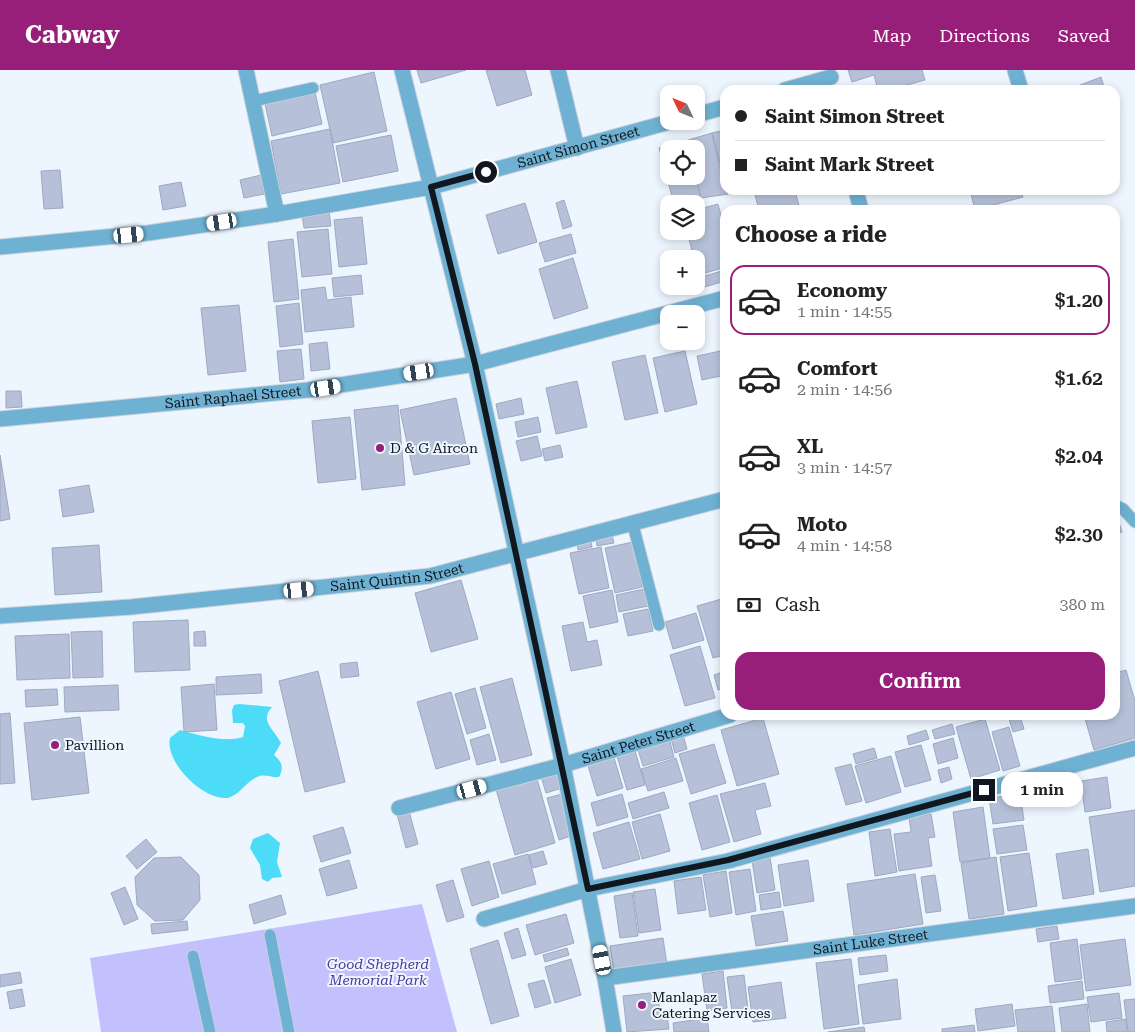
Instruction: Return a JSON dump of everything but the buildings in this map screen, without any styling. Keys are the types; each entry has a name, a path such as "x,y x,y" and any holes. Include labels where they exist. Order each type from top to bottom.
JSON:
{"street":[{"path":"246,70 277,214"},
{"path":"402,70 475,364 563,765 614,1032"},
{"path":"558,70 577,148"},
{"path":"1015,70 1020,85"},
{"path":"805,85 831,79"},
{"path":"705,113 720,108"},
{"name":"Saint Simon Street","path":"0,247 148,233 277,214 431,187 660,125"},
{"name":"Saint Raphael Street","path":"0,419 308,390 475,364 720,299"},
{"name":"Saint Quintin Street","path":"0,616 131,607 430,576 720,500"},
{"name":"Saint Peter Street","path":"400,808 563,765 720,718"},
{"path":"484,919 588,889 728,860 1135,748"},
{"name":"Saint Luke Street","path":"605,978 1135,906"}],"lane":[{"path":"253,101 313,88"},
{"path":"1120,508 1135,522"},
{"path":"634,524 659,625"},
{"path":"270,935 289,1032"},
{"path":"193,956 210,1032"}],"green space":[{"name":"Good Shepherd Memorial Park","path":"422,904 457,1032 101,1032 90,958"}],"shaded area":[{"path":"234,705 272,707 268,712 267,721 281,743 274,755 282,767 279,777 263,775 257,777 238,793 225,798 206,792 187,777 173,758 170,738 180,730 219,739 243,737 245,726 243,723 233,723 232,710"},
{"path":"268,833 280,843 277,862 282,877 272,878 268,882 262,879 260,865 250,848 253,839"}],"place":[{"name":"D & G Aircon","path":"380,448"},
{"name":"Pavillion","path":"55,745"},
{"name":"Manlapaz Catering Services","path":"642,1005"}],"route":[{"path":"486,172 431,187 475,364 563,765 588,889 728,860 984,790"}]}
